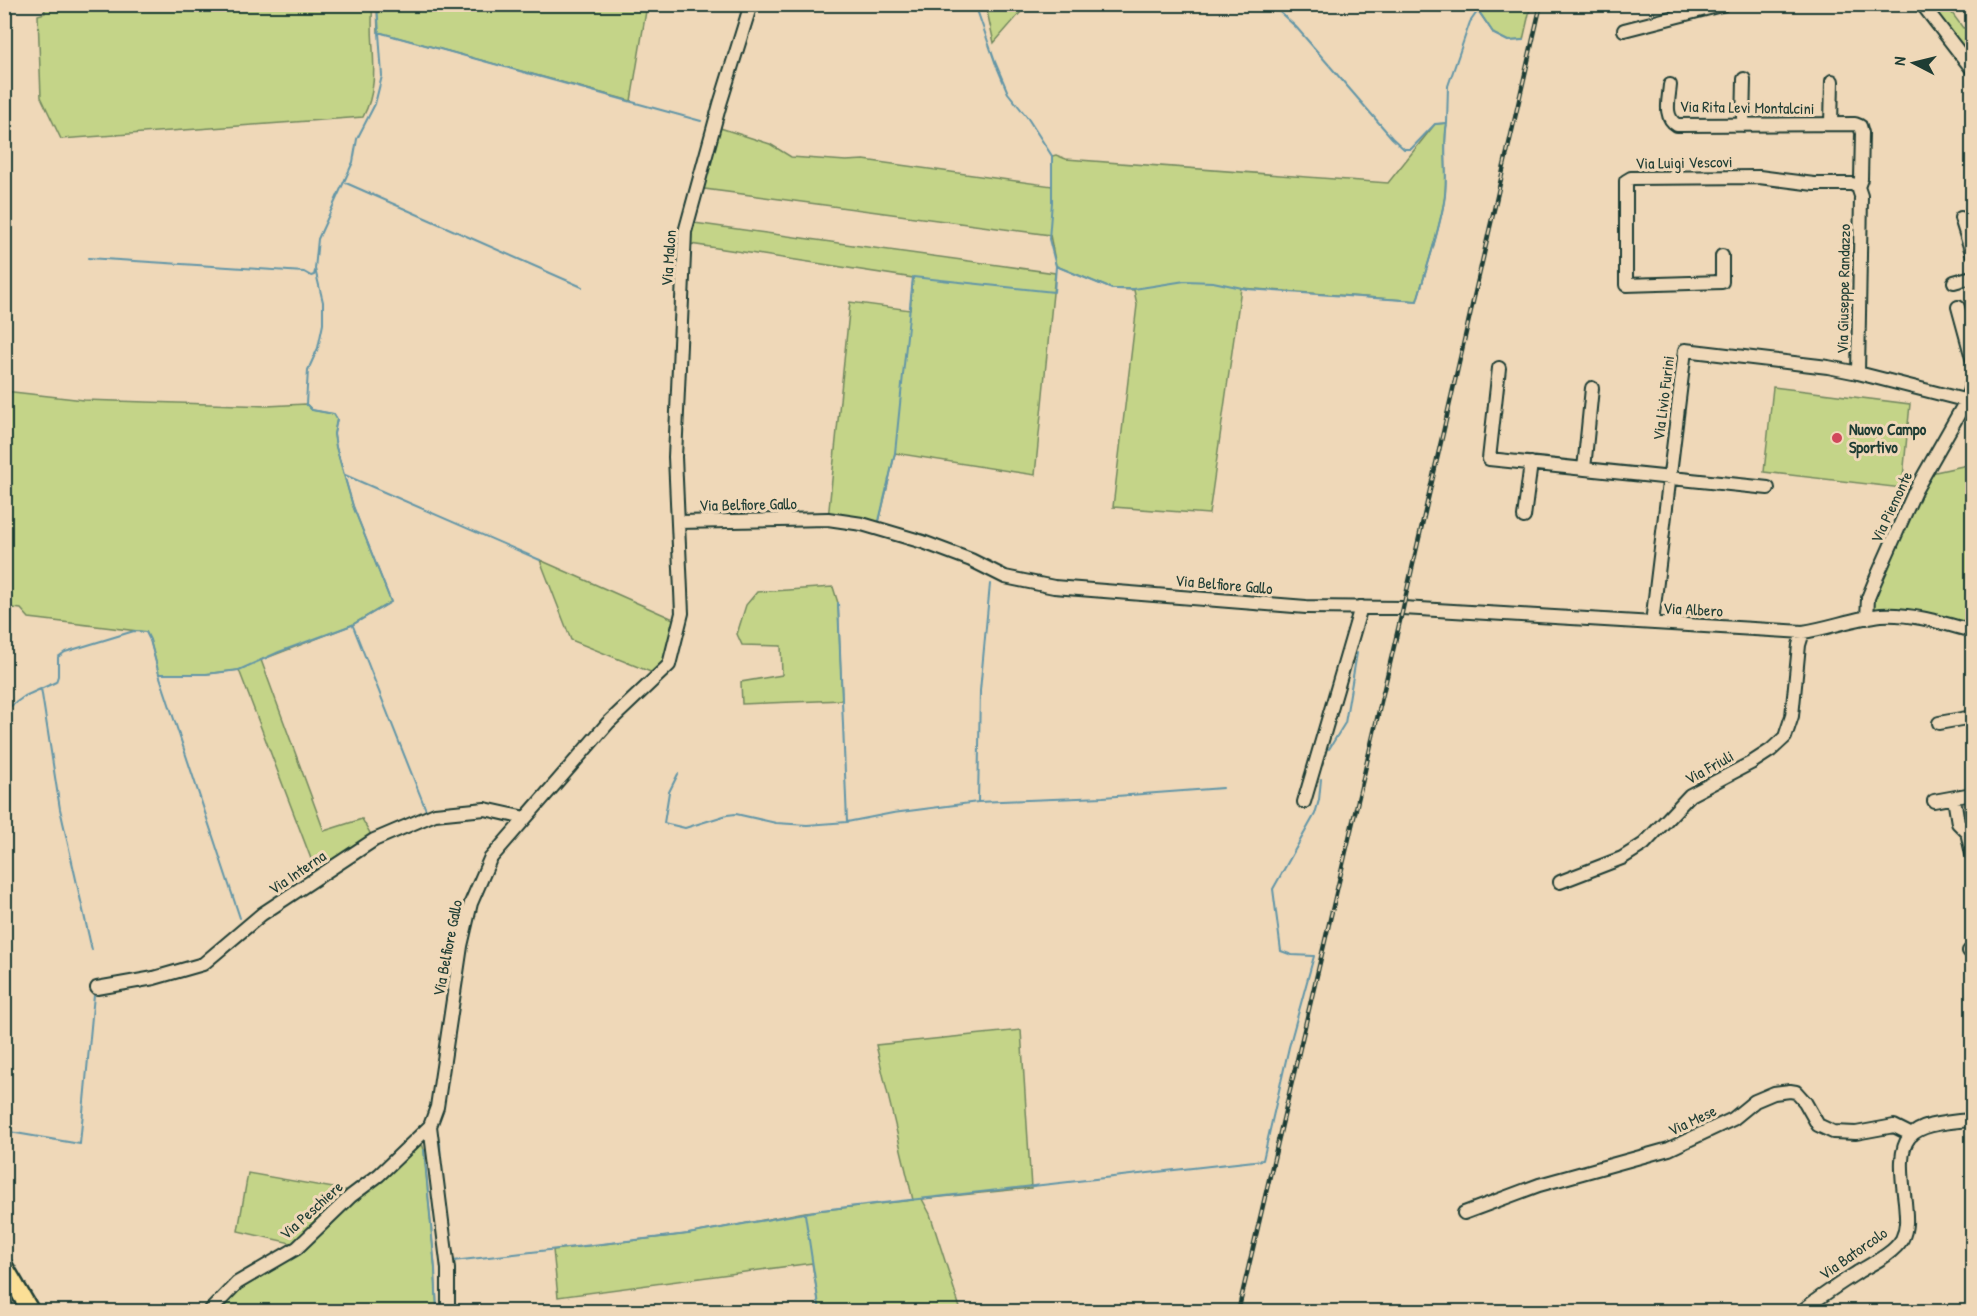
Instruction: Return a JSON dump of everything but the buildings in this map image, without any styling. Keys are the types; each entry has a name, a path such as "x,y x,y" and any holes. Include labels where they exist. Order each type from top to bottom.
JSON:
{"main road":[{"path":"4,1266 31,1311"}],"street":[{"name":"Via Malon","path":"678,522 675,457 685,232 751,4"},
{"path":"1624,30 1725,4"},
{"path":"1922,4 1972,69"},
{"path":"1743,125 1744,79"},
{"path":"1831,124 1832,81"},
{"name":"Via Rita Levi Montalcini","path":"1670,85 1668,114 1673,124 1677,125 1855,124 1860,126"},
{"name":"Via Giuseppe Randazzo","path":"1860,126 1862,133 1861,179 1858,188 1861,196 1858,373 1969,401"},
{"name":"Via Luigi Vescovi","path":"1722,256 1722,282 1626,285 1626,181 1631,178 1759,177 1814,184 1852,184 1858,188"},
{"path":"1961,218 1972,253"},
{"path":"1954,282 1972,277"},
{"path":"1958,308 1972,358"},
{"name":"Via Livio Furini","path":"1652,623 1685,350 1828,367 1858,373"},
{"path":"1499,368 1489,459 1768,488"},
{"name":"Via Piemonte","path":"1867,618 1868,598 1915,491 1969,401 1972,383"},
{"path":"1584,469 1592,388"},
{"path":"1524,517 1531,463"},
{"name":"Via Belfiore Gallo","path":"437,1107 461,946 471,903 490,859 608,723 669,665 682,613 678,522 828,519 878,527 971,560 1005,577 1054,587 1306,607 1408,609"},
{"path":"1304,802 1361,607"},
{"name":"Via Albero","path":"1408,609 1803,632 1889,615 1917,618 1972,631"},
{"name":"Via Friuli","path":"1560,882 1622,858 1644,844 1690,795 1751,763 1771,750 1785,737 1792,716 1799,645 1803,632"},
{"path":"1940,723 1972,717"},
{"path":"1934,801 1972,794"},
{"path":"1954,798 1959,823 1970,837 1972,854"},
{"name":"Via Interna","path":"97,988 154,978 203,964 262,914 374,840 435,814 485,809 525,818"},
{"name":"Via Mese","path":"1464,1213 1539,1185 1668,1149 1733,1119 1755,1101 1774,1093 1796,1092 1805,1102 1818,1125 1833,1132 1856,1133 1894,1126 1912,1135"},
{"name":"Via Peschiere","path":"209,1311 237,1283 297,1248 351,1196 379,1175 430,1126 437,1107"},
{"path":"1912,1135 1930,1125 1972,1120"},
{"name":"Via Peschiere","path":"430,1126 448,1269 448,1311"},
{"name":"Via Batorcolo","path":"1801,1311 1888,1253 1902,1238 1906,1224 1901,1160 1904,1145 1912,1135"}],"green space":[{"path":"44,4 373,5 374,75 369,103 363,117 61,139 41,97 38,15 45,13"},
{"path":"377,4 647,5 631,101 378,32"},
{"path":"982,5 1027,5 994,43 987,11"},
{"path":"1474,5 1531,5 1523,40 1508,41 1494,34"},
{"path":"1946,5 1963,28 1972,27 1972,62 1930,6"},
{"path":"1447,123 1444,202 1417,301 1241,288 1209,514 1113,507 1137,305 1134,290 1112,289 1056,266 1050,235 697,188 714,126 770,144 791,157 864,160 1052,186 1052,156 1056,155 1066,159 1388,183 1435,124"},
{"path":"687,222 1055,273 1035,475 895,453 878,527 828,519 850,302 910,310 913,278 684,243"},
{"name":"Nuovo Campo Sportivo","path":"1773,387 1910,404 1902,488 1764,472"},
{"path":"4,391 84,400 267,406 306,404 312,410 334,414 337,419 334,434 336,447 353,506 391,602 352,625 261,660 324,831 362,819 374,840 318,877 239,670 206,674 159,674 146,632 29,618 21,609 5,607"},
{"path":"1972,464 1972,627 1871,611 1872,598 1902,524 1931,473"},
{"path":"540,560 680,622 658,675 571,640"},
{"path":"833,587 838,603 842,700 742,704 741,682 782,675 781,646 742,645 737,634 746,605 757,592"},
{"path":"1021,1030 1031,1188 922,1199 930,1214 961,1311 820,1311 812,1263 558,1297 553,1250 688,1234 805,1212 913,1200 876,1045"},
{"path":"420,1137 424,1150 437,1311 209,1312 300,1245 238,1231 248,1173 356,1192"}],"waterway":[{"path":"4,711 25,696 56,682 58,657 65,652 134,631 146,632 159,674 206,674 239,670 279,652 352,625 391,602 353,506 336,447 334,434 337,419 334,414 312,410 306,404 308,370 318,348 323,324 323,302 315,269 318,239 353,162 357,139 375,104 382,76 377,4"},
{"path":"966,4 976,7 1008,93 1027,117 1052,156 1049,239 1056,266 1112,289 1134,289 1185,281 1213,282 1247,289 1417,301 1444,202 1447,123"},
{"path":"1271,4 1296,27 1404,149 1411,149 1435,124 1447,123 1448,86 1470,22 1477,12"},
{"path":"1474,4 1494,34 1508,41 1523,40"},
{"path":"378,32 701,121"},
{"path":"346,183 582,287"},
{"path":"88,258 304,272 311,276 315,271"},
{"path":"879,521 895,453 913,277 1054,292 1056,266"},
{"path":"345,475 540,560"},
{"path":"978,802 980,691 990,584"},
{"path":"838,603 847,822"},
{"path":"353,626 426,810"},
{"path":"1329,749 1345,723 1357,653"},
{"path":"159,674 240,918"},
{"path":"41,688 60,809 92,950"},
{"path":"678,774 669,792 664,823 685,828 736,814 776,823 807,825 847,822 893,813 978,802 1103,797 1223,788"},
{"path":"447,1216 453,1261 688,1234 821,1210 1263,1160 1289,1047 1314,956 1292,955 1281,951 1273,889 1315,814 1321,779"},
{"path":"4,1131 80,1144 94,995"},
{"path":"440,1143 441,1166"},
{"path":"424,1150 437,1312"},
{"path":"805,1214 820,1312"}],"railway":[{"path":"1238,1312 1403,608 1541,4"}],"place":[{"name":"Nuovo Campo Sportivo","path":"1837,438"}]}
